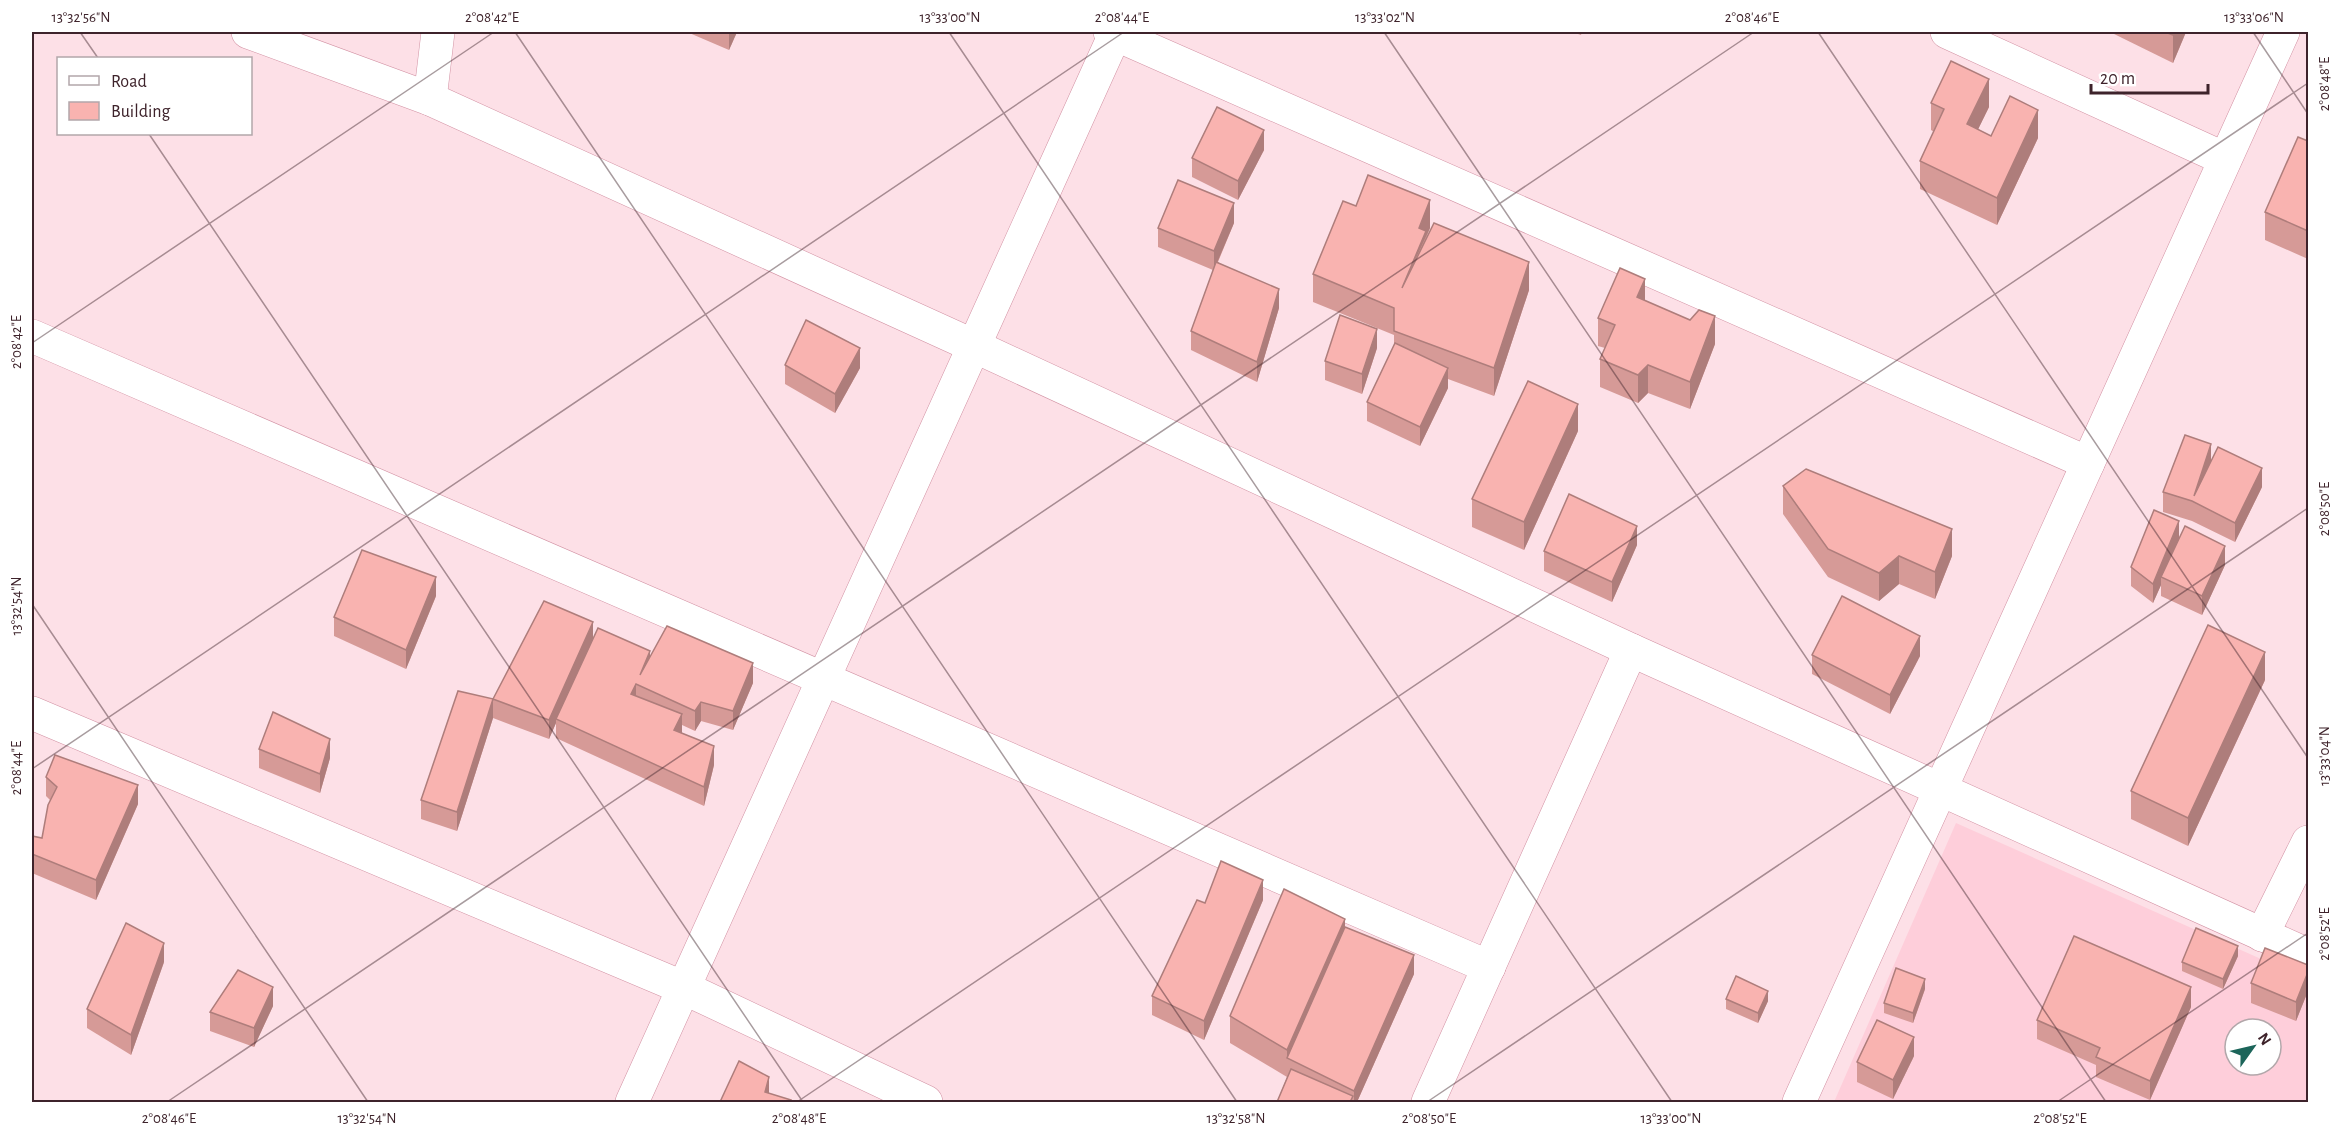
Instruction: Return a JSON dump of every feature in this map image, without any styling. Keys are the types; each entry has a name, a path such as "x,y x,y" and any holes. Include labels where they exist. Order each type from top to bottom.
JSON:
{"street":[{"path":"248,32 430,99 974,346 1631,650 2308,956"},
{"path":"430,99 438,32"},
{"path":"632,1102 1114,32 2088,463"},
{"path":"1947,32 2225,159"},
{"path":"1798,1102 2283,32"},
{"path":"32,336 1489,967"},
{"path":"1428,1102 1631,650"},
{"path":"32,713 684,988 926,1102"},
{"path":"2262,935 2308,842"}],"shaded area":[{"path":"1956,823 2308,980 2308,1102 1834,1102"}],"building":[{"path":"1951,61 1989,79 1967,124 1991,136 2010,96 2038,110 1997,198 1920,161 1944,109 1931,103"},
{"path":"1217,107 1264,130 1238,181 1192,158"},
{"path":"2298,137 2308,141 2308,231 2265,212"},
{"path":"1368,175 1430,200 1419,228 1426,231 1402,288 1434,223 1529,262 1494,368 1394,331 1394,308 1313,274 1343,201 1356,206"},
{"path":"1178,180 1234,203 1214,251 1158,228"},
{"path":"1216,262 1279,289 1257,362 1191,331"},
{"path":"1620,268 1645,279 1637,297 1690,320 1699,310 1715,316 1690,382 1648,365 1638,375 1600,359 1615,325 1598,318"},
{"path":"1340,315 1377,329 1362,374 1325,361"},
{"path":"806,320 860,348 835,394 785,365"},
{"path":"1395,343 1448,368 1420,427 1367,402"},
{"path":"1528,381 1578,404 1524,522 1472,499"},
{"path":"2185,435 2211,444 2194,496 2218,447 2262,468 2235,523 2192,501 2163,492"},
{"path":"1806,469 1952,529 1935,572 1899,556 1879,573 1828,549 1783,486"},
{"path":"1569,494 1637,526 1612,582 1544,551"},
{"path":"2154,510 2179,521 2153,584 2131,567"},
{"path":"2185,526 2225,546 2202,596 2161,577"},
{"path":"362,550 436,577 406,650 334,617"},
{"path":"1842,596 1920,636 1890,695 1812,655"},
{"path":"544,601 593,622 549,720 493,699"},
{"path":"2208,625 2265,652 2188,818 2131,791"},
{"path":"667,626 753,663 733,711 701,702 695,711 636,684 631,694 682,714 674,730 714,746 704,787 556,719 598,628 650,651 640,675"},
{"path":"458,691 493,699 457,812 421,800"},
{"path":"273,712 330,739 320,774 259,749"},
{"path":"55,755 138,785 96,880 32,854 32,836 42,838 48,805 57,787 46,777"},
{"path":"1221,861 1263,880 1204,1021 1152,996 1197,900 1205,903"},
{"path":"1284,889 1345,919 1287,1050 1230,1016"},
{"path":"126,923 164,943 131,1035 87,1009"},
{"path":"1345,927 1414,955 1354,1091 1287,1058"},
{"path":"2196,928 2238,946 2223,979 2182,962"},
{"path":"2074,936 2191,987 2150,1081 2096,1057 2100,1048 2037,1020"},
{"path":"2265,948 2308,965 2308,972 2296,1002 2251,983"},
{"path":"1896,968 1925,979 1913,1013 1884,1003"},
{"path":"238,970 273,987 254,1028 210,1012"},
{"path":"1736,976 1768,991 1758,1013 1726,999"},
{"path":"1877,1020 1914,1037 1893,1080 1857,1062"},
{"path":"739,1061 769,1077 765,1092 791,1100 790,1102 720,1102"},
{"path":"1291,1069 1353,1096 1350,1102 1277,1102"}]}
